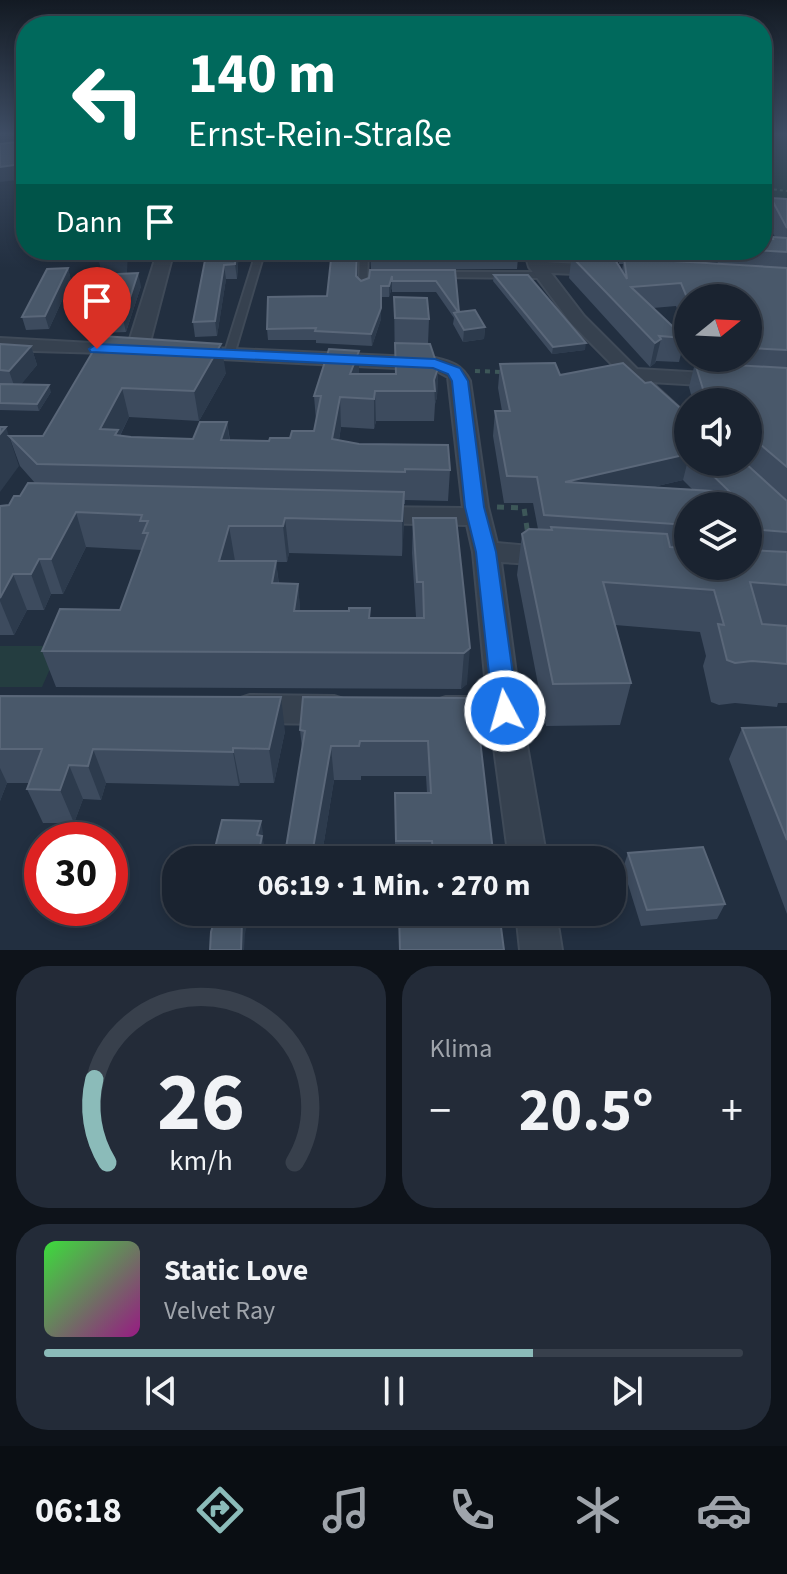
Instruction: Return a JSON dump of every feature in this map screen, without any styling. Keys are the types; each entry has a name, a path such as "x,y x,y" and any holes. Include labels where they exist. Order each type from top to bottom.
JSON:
{"street":[{"path":"134,350 140,342 163,260"},
{"path":"694,260 700,276"},
{"path":"537,264 611,270"},
{"path":"537,264 631,375 674,415"},
{"path":"0,344 435,364 456,373 460,381 476,512 486,552 505,711 526,846"},
{"path":"631,375 787,384"},
{"path":"350,514 476,512"},
{"path":"486,552 575,558"},
{"path":"213,709 363,710"},
{"path":"410,710 505,711"},
{"path":"538,926 541,950"}],"lane":[{"path":"229,355 258,260"},
{"path":"363,287 364,260"},
{"path":"424,275 537,264"},
{"path":"363,276 379,276"}],"path":[{"path":"456,373 508,372"},
{"path":"476,512 524,508 530,555"}],"green space":[{"path":"772,179 787,179 787,209 772,208"},
{"path":"0,646 60,646 42,687 0,687"}],"building":[{"path":"772,198 787,199 787,228 772,200"},
{"path":"787,238 787,252 772,251 773,239"},
{"path":"205,260 235,260 235,264 224,265 215,321 193,322"},
{"path":"331,260 357,260 356,276 361,281 369,278 370,270 455,270 459,312 475,310 485,327 464,330 454,313 458,312 436,281 392,281 392,276 389,286 381,286 381,308 371,334 315,331 316,328 267,329 268,297 327,296"},
{"path":"575,260 615,260 627,279 624,260 787,268 787,350 762,349 762,284 681,283 631,287 674,328 674,337 659,336 661,339 655,343"},
{"path":"68,268 45,316 22,317 47,269"},
{"path":"138,273 123,319 100,320 118,274"},
{"path":"494,275 528,275 586,343 553,347"},
{"path":"394,297 427,298 429,319 395,318"},
{"path":"102,336 221,344 194,391 122,388 100,429 118,430 115,435 131,437 193,439 200,422 227,422 221,440 269,441 270,438 290,438 292,431 314,431 321,396 314,396 329,349 359,351 350,374 396,374 395,343 430,344 438,368 434,380 435,391 375,391 374,399 340,397 332,439 359,444 448,445 450,470 405,469 405,472 37,464 9,436 43,436"},
{"path":"0,344 31,346 9,371 0,370"},
{"path":"555,363 560,375 623,363 674,403 674,457 565,482 730,492 674,492 674,524 544,515 537,477 507,476 495,411 510,411 500,364"},
{"path":"762,367 787,368 787,467 762,446 762,388 703,388 698,372 762,372"},
{"path":"0,384 49,385 37,404 0,403"},
{"path":"713,476 759,476 787,501 787,532 762,530 762,492 730,492"},
{"path":"28,483 404,492 402,521 285,518 283,526 229,526 219,561 276,561 272,583 298,584 294,611 370,608 369,618 424,618 423,582 417,582 413,518 456,518 470,648 464,653 42,651 60,609 120,610 148,533 143,533 148,521 140,521 142,515 76,512 51,559 39,559 31,574 13,574 0,598 0,506 9,505 14,496 20,496"},
{"path":"551,527 667,534 670,547 674,547 674,580 762,580 762,551 787,552 787,585 750,582 762,624 787,626 787,664 735,663 727,660 718,624 724,625 714,590 603,582 631,683 553,684 522,534 529,529 552,530"},
{"path":"0,696 281,697 269,749 233,748 233,752 93,749 88,766 69,765 60,790 27,789 42,749 0,749"},
{"path":"303,697 466,698 476,705 492,846 433,846 432,841 396,841 395,793 431,793 428,741 360,741 359,746 331,746 313,846 286,846 305,731 300,730"},
{"path":"787,727 787,840 742,728"},
{"path":"222,820 261,821 257,835 262,836 260,846 216,846"},
{"path":"703,847 725,904 647,910 628,853"},
{"path":"213,926 242,926 241,950 210,950"},
{"path":"399,926 501,926 504,950 400,950"}],"route":[{"path":"97,349 435,364 454,371 460,381 476,517 486,552 505,711"}]}
